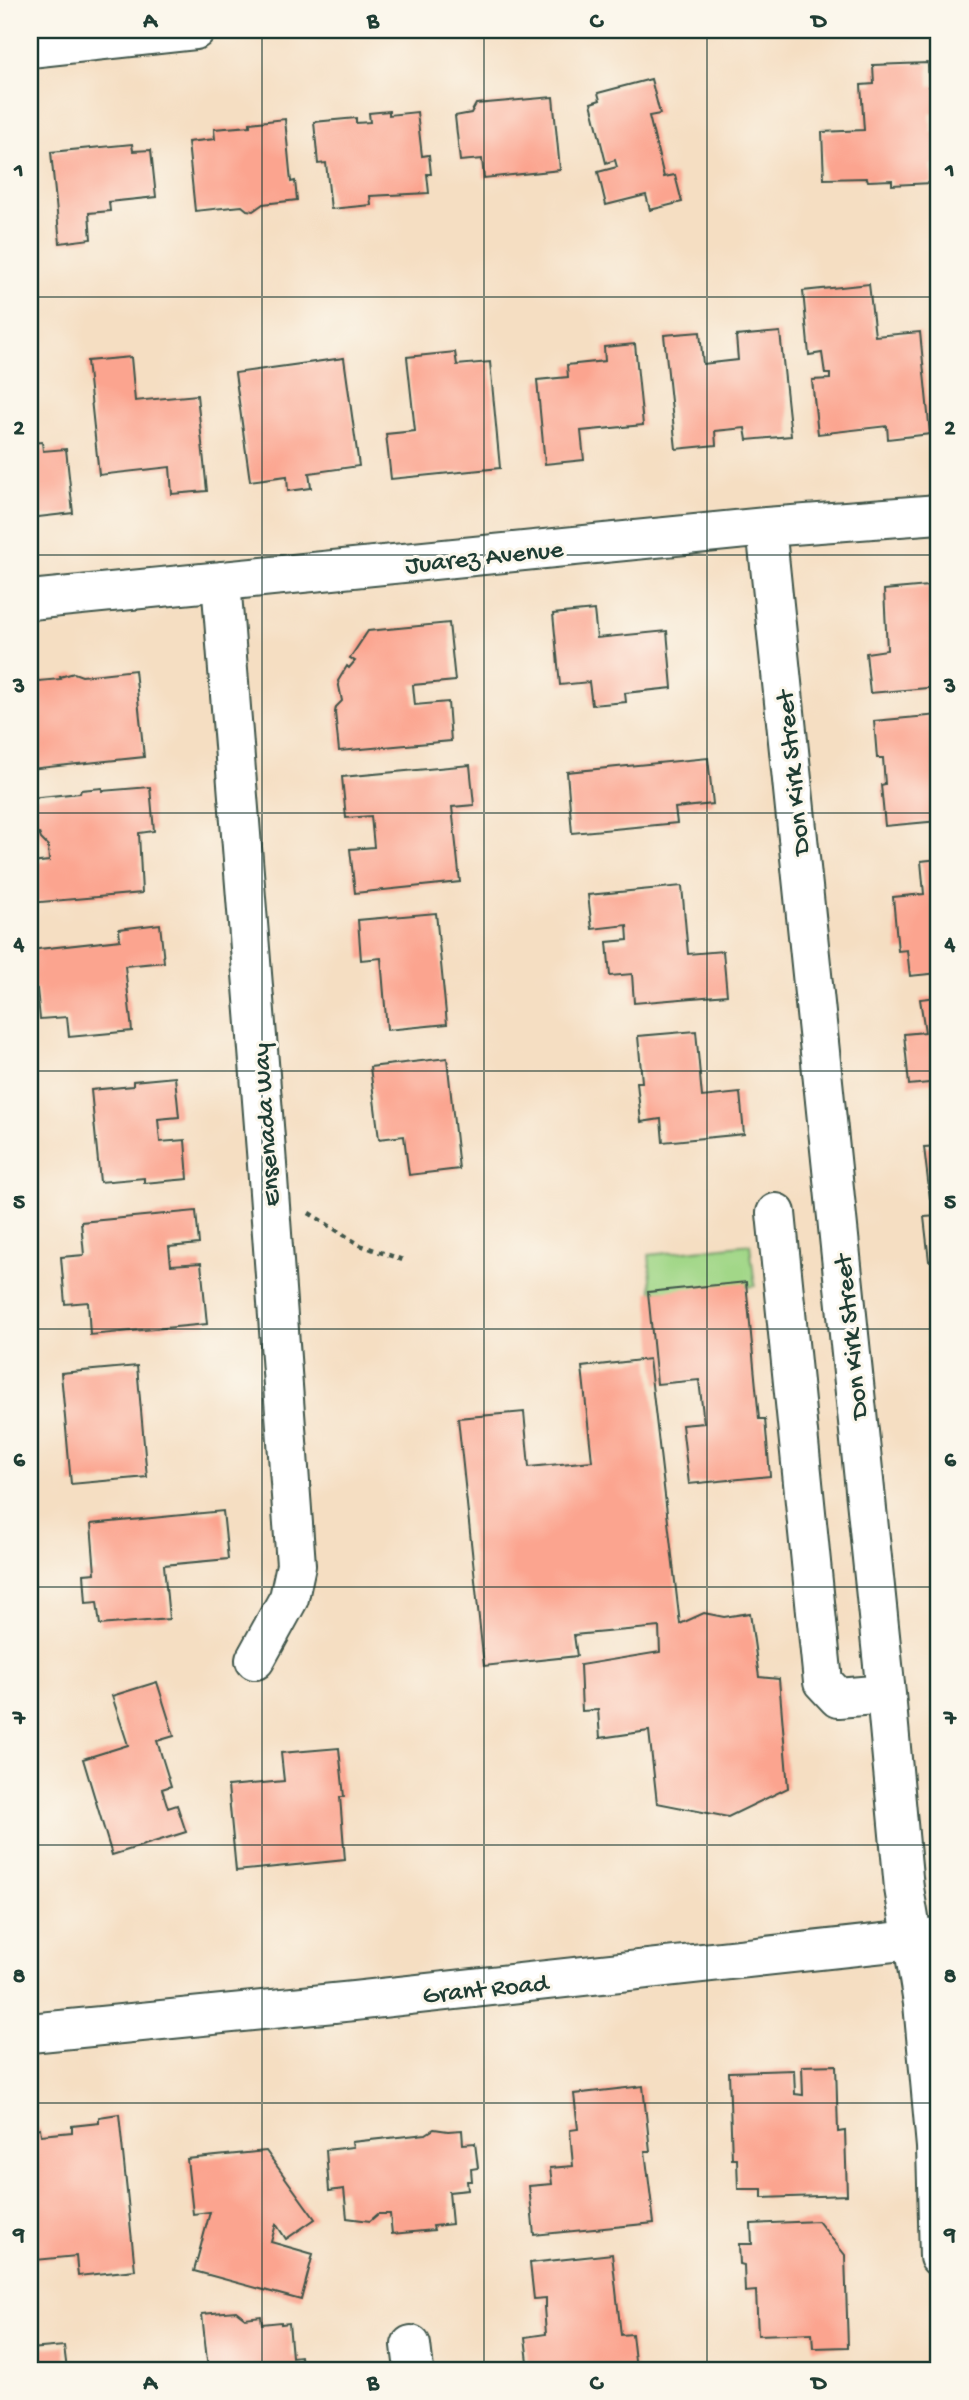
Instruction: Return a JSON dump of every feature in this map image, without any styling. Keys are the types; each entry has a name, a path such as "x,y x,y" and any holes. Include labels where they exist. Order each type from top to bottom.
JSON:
{"street":[{"path":"30,48 195,30"},
{"name":"Juarez Avenue","path":"30,600 766,527 939,514"},
{"name":"Don Kirk Street","path":"766,527 904,1888 925,1939 923,2003 936,2147 939,2258"},
{"name":"Ensenada Way","path":"221,581 296,1565 289,1598 255,1660"},
{"path":"776,1213 823,1682 838,1698 886,1694"},
{"name":"Grant Road","path":"30,2033 925,1939"}],"path":[{"path":"269,1190 360,1245 403,1260"}],"green space":[{"path":"750,1244 755,1286 652,1292 649,1255"}],"building":[{"path":"928,63 929,86 937,85 938,113 930,113 931,132 938,132 939,165 931,165 932,183 892,185 892,180 824,179 822,132 864,130 861,85 874,84 873,65"},
{"path":"651,79 660,114 649,116 664,177 675,175 682,202 650,210 646,195 606,205 598,172 617,167 615,160 606,163 591,103 600,100 598,93"},
{"path":"553,97 560,170 484,178 482,159 460,161 455,116 471,113 476,104"},
{"path":"389,111 389,115 417,112 422,156 429,155 429,193 370,196 371,205 331,209 326,163 318,164 314,122 356,118 356,123 370,122 369,113"},
{"path":"285,119 291,182 295,181 297,200 263,204 253,211 242,206 195,211 188,142 215,139 214,129"},
{"path":"132,144 133,151 151,150 156,197 109,202 110,211 89,213 91,239 60,243 51,152"},
{"path":"869,284 875,336 920,332 930,434 888,439 887,426 818,434 812,380 830,379 830,374 825,374 822,353 809,355 803,291"},
{"path":"700,332 703,364 738,360 736,336 780,332 791,436 747,440 745,428 715,431 716,445 676,449 664,335"},
{"path":"635,344 643,425 581,431 584,460 545,464 537,380 568,377 567,365 605,361 604,347"},
{"path":"455,352 457,365 490,362 500,468 391,479 386,434 415,431 407,357"},
{"path":"131,357 135,401 197,395 207,491 172,494 170,467 99,475 87,361"},
{"path":"344,358 359,466 309,473 311,488 288,491 287,476 250,481 235,373"},
{"path":"42,442 43,451 66,449 73,513 30,518 30,443"},
{"path":"939,585 939,687 870,693 866,653 887,650 884,590"},
{"path":"594,610 597,638 667,631 672,688 625,693 626,702 592,705 589,682 560,685 553,614"},
{"path":"449,623 455,681 413,685 415,705 448,702 451,741 339,751 335,712 342,701 338,681 347,666 349,668 355,661 350,658 368,631"},
{"path":"135,670 144,757 30,769 30,679 39,681 61,679 60,677 74,673 82,676"},
{"path":"939,715 939,821 885,826 881,785 885,784 883,758 877,758 874,721"},
{"path":"708,758 713,804 675,808 677,823 572,833 567,772"},
{"path":"470,765 474,805 452,807 460,882 355,893 350,849 374,847 371,816 346,818 342,777"},
{"path":"150,787 154,831 139,833 142,893 30,903 30,863 49,861 48,846 39,833 30,834 30,798 102,788 102,791"},
{"path":"939,859 939,973 910,976 907,950 898,951 893,897 924,894 921,861"},
{"path":"682,886 688,954 723,951 727,995 634,1003 632,974 610,976 607,942 628,940 627,925 592,929 588,895"},
{"path":"436,913 447,1024 387,1030 381,958 361,960 358,920"},
{"path":"160,924 164,962 125,966 132,1031 69,1037 67,1017 40,1019 37,989 32,990 30,950 120,940 119,929"},
{"path":"937,997 939,1082 909,1085 904,1034 925,1032 920,999"},
{"path":"696,1031 702,1097 740,1093 744,1134 663,1142 661,1119 641,1122 637,1082 642,1082 638,1036"},
{"path":"447,1058 459,1169 409,1175 404,1136 379,1139 370,1067"},
{"path":"175,1077 179,1117 158,1119 160,1142 185,1140 188,1179 144,1183 144,1178 100,1182 91,1090 133,1086 133,1081"},
{"path":"939,1146 939,1197 930,1198 924,1147"},
{"path":"196,1211 199,1244 169,1247 171,1265 201,1263 207,1324 90,1335 88,1302 65,1304 61,1257 84,1255 81,1222"},
{"path":"939,1216 939,1260 929,1261 924,1217"},
{"path":"746,1282 759,1419 765,1419 770,1476 689,1484 682,1425 704,1423 699,1380 657,1384 648,1292"},
{"path":"649,1359 680,1624 704,1613 724,1617 750,1613 759,1677 779,1679 788,1788 728,1817 657,1803 649,1731 600,1738 598,1710 582,1711 580,1665 660,1652 659,1627 574,1635 577,1656 484,1666 458,1418 524,1412 529,1467 592,1461 582,1367"},
{"path":"137,1366 147,1477 71,1484 61,1373"},
{"path":"223,1511 228,1559 164,1565 169,1619 100,1625 97,1602 86,1603 84,1574 95,1573 91,1524"},
{"path":"157,1682 174,1736 157,1741 171,1786 162,1789 168,1808 177,1805 186,1832 112,1855 83,1759 128,1745 112,1696"},
{"path":"339,1748 344,1797 340,1797 345,1860 236,1871 228,1786 284,1781 281,1753"},
{"path":"836,2065 838,2132 845,2131 847,2195 762,2198 762,2189 738,2189 737,2159 732,2159 729,2072 794,2070 795,2094 803,2095 802,2066"},
{"path":"643,2086 650,2151 645,2151 654,2223 534,2235 529,2186 552,2184 550,2168 573,2166 570,2130 578,2129 574,2094"},
{"path":"119,2114 135,2270 78,2276 76,2256 36,2260 35,2253 30,2253 30,2130 40,2128 41,2135 72,2132 72,2126 99,2123 99,2117"},
{"path":"434,2129 462,2130 463,2144 475,2143 478,2168 471,2169 472,2181 467,2181 468,2190 449,2192 452,2224 433,2226 434,2230 392,2234 390,2214 378,2214 370,2221 347,2218 344,2189 329,2191 326,2150 353,2147 352,2142 426,2134"},
{"path":"266,2151 315,2219 286,2239 276,2224 271,2242 313,2254 301,2300 194,2271 210,2212 193,2214 187,2159"},
{"path":"818,2221 845,2255 848,2347 813,2348 812,2333 758,2335 756,2291 745,2292 744,2265 740,2264 739,2244 752,2244 751,2224"},
{"path":"612,2254 621,2335 632,2334 636,2370 529,2370 525,2337 546,2334 546,2298 534,2299 530,2263"},
{"path":"236,2311 245,2318 261,2316 262,2324 289,2323 292,2357 300,2356 302,2370 208,2370 202,2314"},
{"path":"64,2346 67,2370 30,2370 30,2349"}]}
